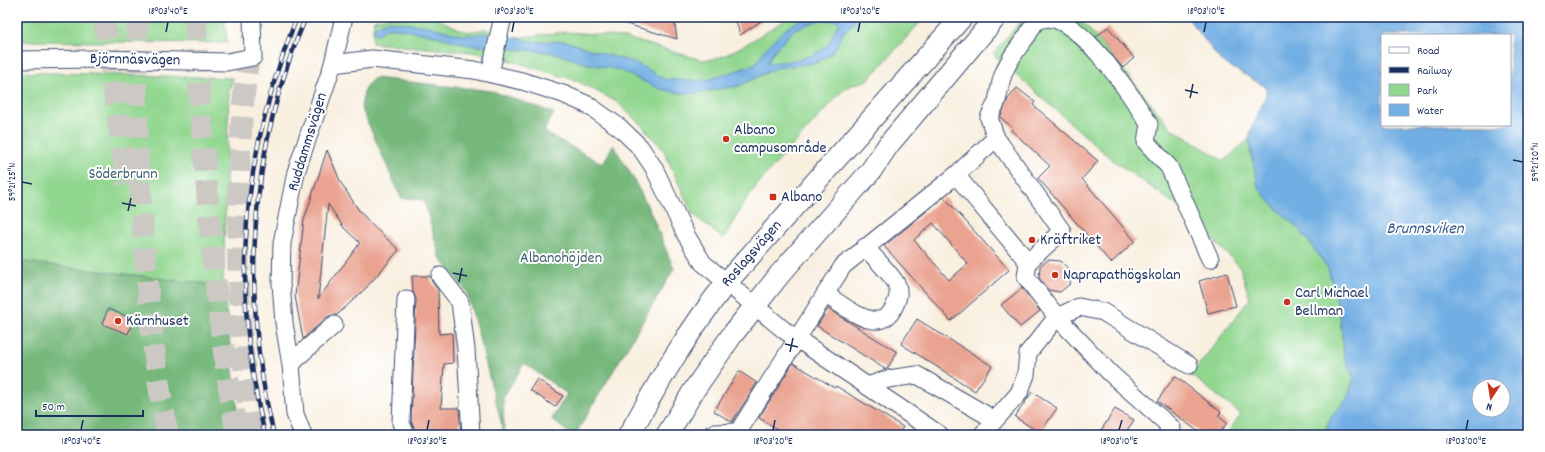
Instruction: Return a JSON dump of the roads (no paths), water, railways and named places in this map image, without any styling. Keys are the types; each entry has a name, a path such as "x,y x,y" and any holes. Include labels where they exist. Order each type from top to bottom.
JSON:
{"main road":[{"name":"Roslagsvägen","path":"628,435 673,358 702,314 727,282 962,17"},
{"path":"667,435 694,390 732,335 780,274 870,172 889,144 996,17"}],"street":[{"name":"Björnnäsvägen","path":"17,60 98,59 227,62 253,57 252,17"},
{"name":"Ruddammsvägen","path":"303,435 295,414 291,365 284,323 281,283 282,243 296,172 334,64 344,17"},
{"path":"1166,435 1172,428 1111,374 1057,317 1026,277 1028,262 1062,231 996,138 989,118 996,103 1004,73 1014,53 1037,21 1049,17 1066,24 1078,33 1093,48 1112,70 1149,124 1146,142 1168,167 1210,259"},
{"path":"490,73 501,24"},
{"path":"334,64 372,60 452,67 490,73 563,94 588,105 620,127 640,147 654,168 686,235 701,260 755,306 797,339 940,435"},
{"path":"711,435 715,433 740,434 843,266 956,175 996,138"},
{"path":"956,175 1028,262"},
{"path":"825,294 861,317 872,321 881,320 891,312 899,298 897,285 865,247"},
{"path":"440,276 460,302 466,349 471,435"},
{"path":"406,299 401,423 406,435"},
{"path":"982,435 1019,393 1026,375 1028,353 1057,317 1079,307 1103,312 1189,365"},
{"path":"291,365 302,353 334,325"},
{"path":"867,386 888,379 917,375 995,420"}],"water":[{"path":"808,17 860,17 843,33 831,54 815,63 776,68 739,86 696,93 679,93 660,89 619,70 584,63 557,54 467,45 437,36 390,27 377,35 373,29 387,21 428,26 461,35 486,33 538,42 565,41 633,62 664,79 692,81 711,79 756,64 765,49 785,29","holes":["821,20 837,21 840,23 830,41 819,52 811,56 784,62 768,63 772,53 795,29"]},
{"name":"Brunnsviken","path":"1187,17 1528,17 1528,435 1324,435 1331,417 1347,399 1354,378 1344,357 1340,314 1328,268 1301,231 1270,202 1258,187 1249,139 1250,133 1266,95 1266,87 1221,61"}],"tunnel":[{"path":"104,17 127,184"},
{"path":"138,17 136,75 138,160 142,217 153,341 159,388 168,435"},
{"path":"196,17 199,91 214,267 226,368 237,435"},
{"path":"252,38 242,111 238,261 241,331 252,435"}],"railway":[{"path":"265,435 254,381 247,327 245,275 247,223 253,172 263,121 278,69 297,17"},
{"path":"274,435 263,383 257,330 254,276 256,223 262,171 272,118 287,67 306,17"}],"place":[{"name":"Albano campusområde","path":"726,139"},
{"name":"Albano","path":"773,197"},
{"name":"Kräftriket","path":"1032,240"},
{"name":"Naprapathögskolan","path":"1055,275"},
{"name":"Carl Michael Bellman","path":"1287,302"},
{"name":"Kärnhuset","path":"118,321"}],"park label":[{"name":"Söderbrunn","path":"123,174"},
{"name":"Albanohöjden","path":"561,258"}]}
